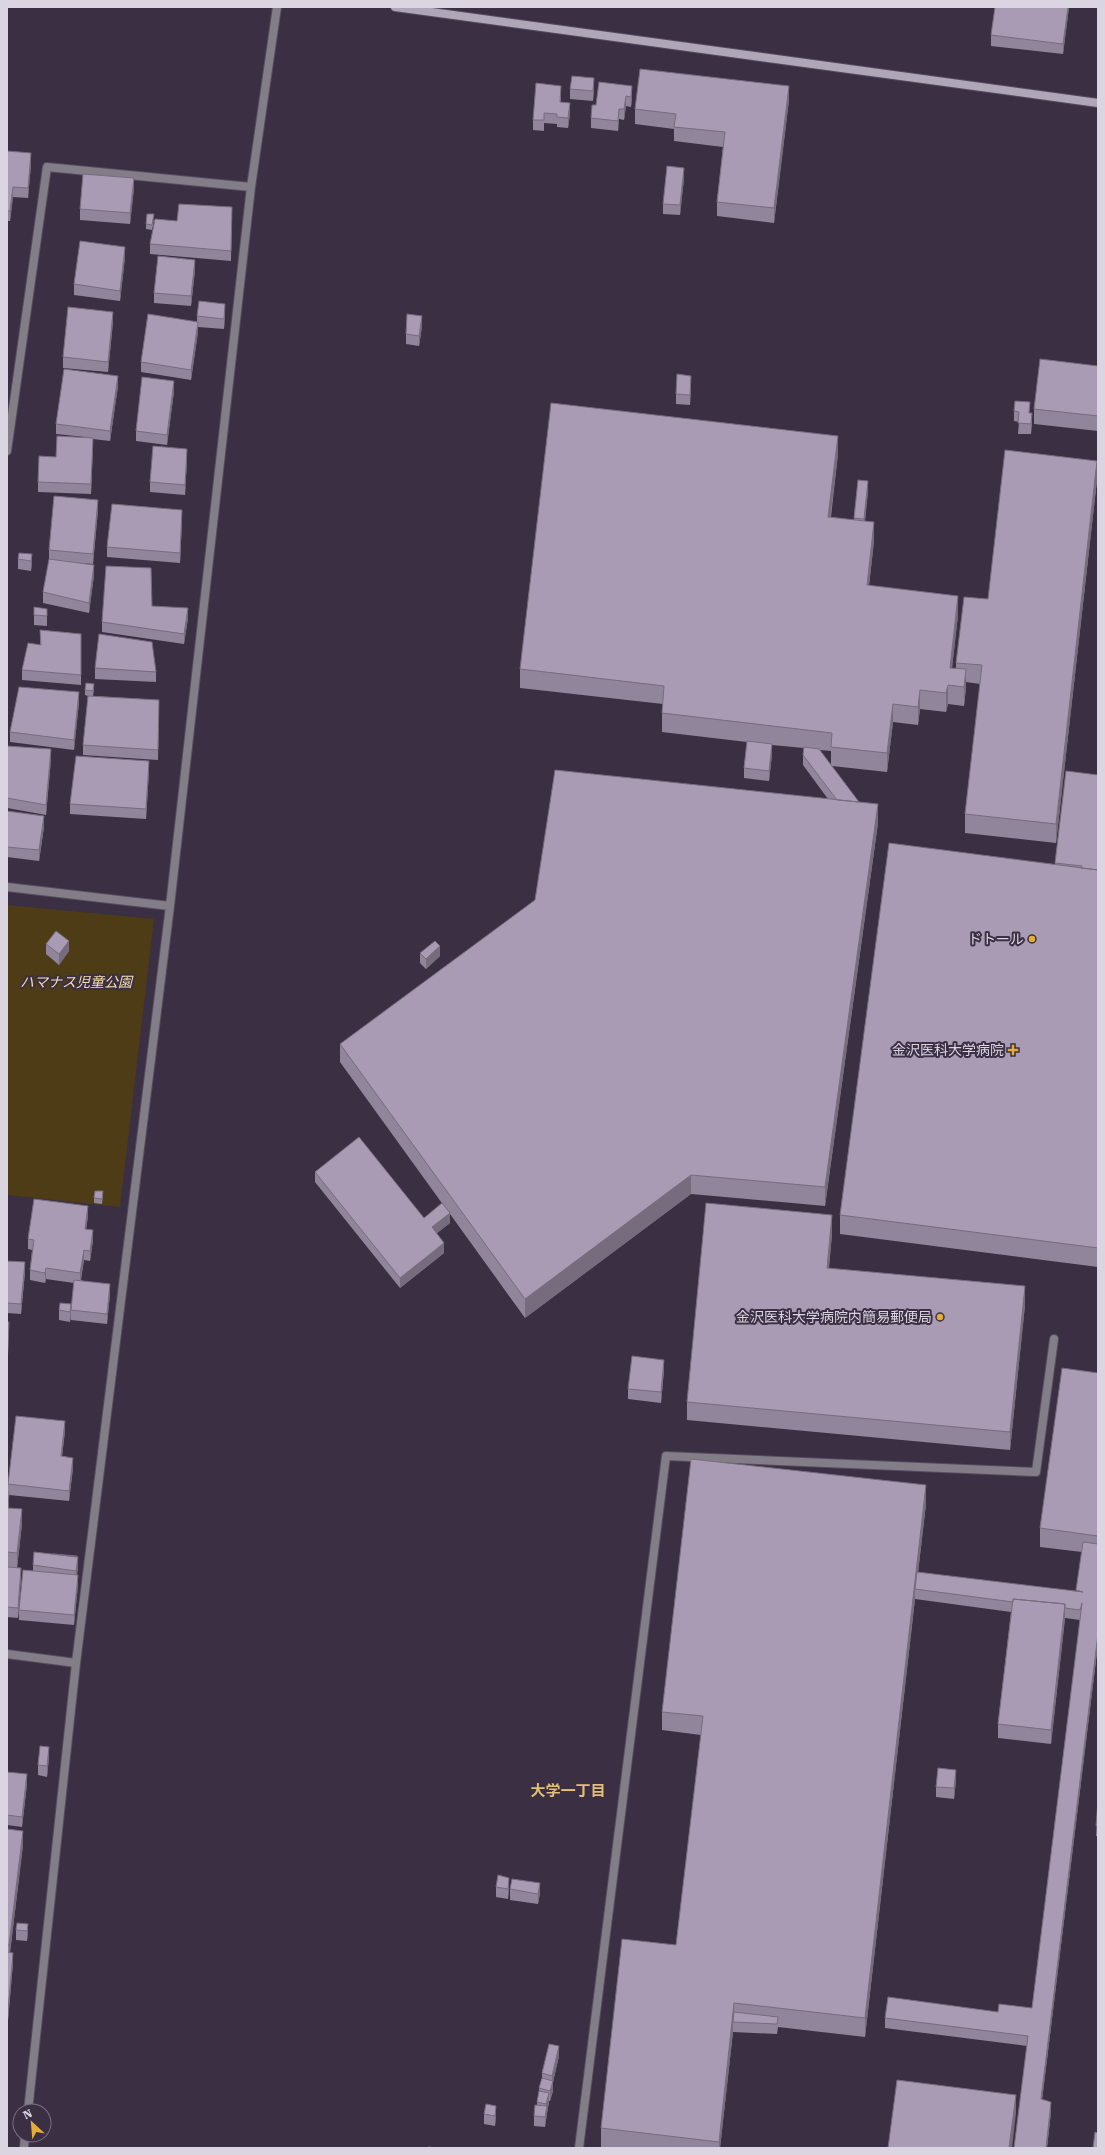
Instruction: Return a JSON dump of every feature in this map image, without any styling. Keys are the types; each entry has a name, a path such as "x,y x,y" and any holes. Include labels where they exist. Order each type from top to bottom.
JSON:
{"street":[{"path":"29,2103 76,1663 170,906 251,187 277,7"},
{"path":"395,7 1098,102"},
{"path":"7,451 47,167 251,187"},
{"path":"7,887 170,906"},
{"path":"579,2148 666,1456 1036,1472 1054,1339"},
{"path":"7,1654 76,1663"}],"green space":[{"name":"ハマナス児童公園","path":"7,905 154,919 120,1207 7,1195"}],"building":[{"path":"995,7 1068,7 1063,44 991,35"},
{"path":"640,69 789,86 774,208 717,202 725,132 674,127 676,114 635,109"},
{"path":"572,76 594,78 593,91 570,89"},
{"path":"599,82 632,86 631,97 626,96 624,109 619,109 618,121 591,118 592,105 596,105"},
{"path":"536,83 561,86 560,102 570,103 568,118 557,117 557,114 544,113 544,120 533,120"},
{"path":"7,151 31,153 28,188 13,187 10,211 7,211"},
{"path":"667,166 684,168 680,205 663,204"},
{"path":"83,174 134,178 130,213 80,209"},
{"path":"179,204 232,207 231,251 150,244 155,219 177,221"},
{"path":"147,214 154,214 152,225 146,224"},
{"path":"80,241 125,247 120,291 74,284"},
{"path":"158,256 195,260 191,296 154,293"},
{"path":"199,301 225,304 224,319 197,316"},
{"path":"68,307 113,312 108,362 63,357"},
{"path":"148,314 198,322 191,370 141,362"},
{"path":"407,314 422,316 419,336 406,334"},
{"path":"1040,359 1098,366 1098,416 1034,409"},
{"path":"64,369 118,376 110,431 56,424"},
{"path":"677,374 691,376 690,395 676,394"},
{"path":"142,377 174,381 167,435 136,431"},
{"path":"1015,401 1030,402 1029,413 1032,413 1031,424 1018,423 1019,412 1014,411"},
{"path":"551,403 838,436 828,517 874,522 867,585 958,596 950,668 966,669 964,687 948,685 946,693 920,690 918,707 893,704 887,753 831,747 832,733 662,713 664,686 520,669"},
{"path":"57,436 93,438 91,484 38,482 39,456 56,457"},
{"path":"153,446 187,449 185,485 150,482"},
{"path":"1005,450 1097,461 1056,824 965,814 982,665 956,663 964,597 988,599"},
{"path":"858,480 868,481 864,519 854,518"},
{"path":"54,496 98,500 93,554 49,550"},
{"path":"112,504 182,510 180,553 107,547"},
{"path":"19,553 32,554 31,561 18,559"},
{"path":"49,559 94,565 89,603 43,592"},
{"path":"106,566 151,568 152,606 188,608 184,634 102,622"},
{"path":"34,607 47,609 47,616 34,615"},
{"path":"40,630 81,634 81,675 22,670 28,643 41,645"},
{"path":"99,634 152,642 156,672 95,668"},
{"path":"86,683 94,684 93,691 85,690"},
{"path":"19,687 79,692 74,740 10,732"},
{"path":"88,696 159,700 158,750 83,745"},
{"path":"747,741 772,744 769,771 744,768"},
{"path":"7,746 51,749 46,805 7,798"},
{"path":"804,747 819,749 859,802 837,800 803,755"},
{"path":"76,756 149,761 146,809 70,804"},
{"path":"555,770 878,804 825,1187 691,1175 525,1299 340,1044 535,900"},
{"path":"1066,771 1098,775 1098,870 1081,868 1082,866 1055,863"},
{"path":"7,811 44,816 39,850 7,847"},
{"path":"889,843 1098,870 1098,1248 840,1215"},
{"path":"56,931 69,941 59,954 46,944"},
{"path":"435,941 440,946 426,959 420,953"},
{"path":"359,1137 424,1218 442,1203 450,1213 432,1227 444,1243 400,1278 315,1172"},
{"path":"95,1191 103,1191 102,1199 94,1198"},
{"path":"34,1199 88,1206 85,1229 93,1230 90,1251 84,1250 80,1273 46,1268 45,1273 30,1270 34,1240 28,1239"},
{"path":"706,1203 832,1215 827,1268 1025,1286 1010,1432 687,1402"},
{"path":"7,1261 25,1262 21,1304 7,1303"},
{"path":"74,1280 110,1284 107,1314 71,1310"},
{"path":"60,1303 71,1304 70,1312 59,1310"},
{"path":"7,1322 9,1322 7,1366"},
{"path":"632,1356 664,1360 661,1392 628,1389"},
{"path":"1062,1368 1098,1373 1098,1536 1040,1528"},
{"path":"16,1416 65,1421 61,1456 73,1458 69,1491 8,1484"},
{"path":"691,1459 926,1485 865,2018 734,2003 719,2142 601,2128 622,1939 676,1945 703,1716 662,1712"},
{"path":"7,1492 9,1492 8,1508 22,1509 17,1553 7,1552"},
{"path":"1083,1542 1098,1544 1098,1634 1041,2099 1051,2102 1046,2148 1014,2148 1028,2036 885,2018 888,1997 998,2012 999,2004 1032,2008 1082,1603 1080,1610 1065,1608 1065,1604 1013,1599 1013,1602 915,1589 917,1572 1083,1592 1076,1590"},
{"path":"34,1552 78,1557 76,1571 33,1565"},
{"path":"53,1554 77,1556 77,1557"},
{"path":"7,1567 21,1568 18,1608 7,1607"},
{"path":"23,1570 78,1575 74,1615 19,1610"},
{"path":"1013,1599 1065,1604 1051,1730 998,1724"},
{"path":"40,1746 49,1747 47,1766 38,1765"},
{"path":"938,1768 956,1770 954,1788 936,1787"},
{"path":"7,1772 27,1774 22,1817 7,1815"},
{"path":"1098,1801 1098,1826 1096,1826"},
{"path":"7,1829 23,1831 9,1945 7,1945"},
{"path":"498,1875 509,1878 508,1889 496,1887"},
{"path":"512,1879 540,1883 538,1894 510,1889"},
{"path":"17,1923 28,1924 27,1931 16,1930"},
{"path":"7,1952 13,1953 7,2022"},
{"path":"734,2012 778,2017 777,2024 733,2022"},
{"path":"549,2044 559,2046 552,2076 542,2073"},
{"path":"542,2078 553,2081 550,2091 539,2088"},
{"path":"897,2080 1016,2095 1009,2148 888,2148"},
{"path":"539,2091 549,2093 546,2104 537,2102"},
{"path":"486,2104 496,2106 495,2116 484,2114"},
{"path":"535,2105 547,2106 545,2117 534,2116"},
{"path":"1095,2132 1098,2133 1098,2148 1093,2148"}],"place":[{"name":"ドトール","path":"1032,939"},
{"name":"金沢医科大学病院","path":"1013,1050"},
{"name":"金沢医科大学病院内簡易郵便局","path":"940,1317"}],"district":[{"name":"大学一丁目","path":"568,1791"}]}
